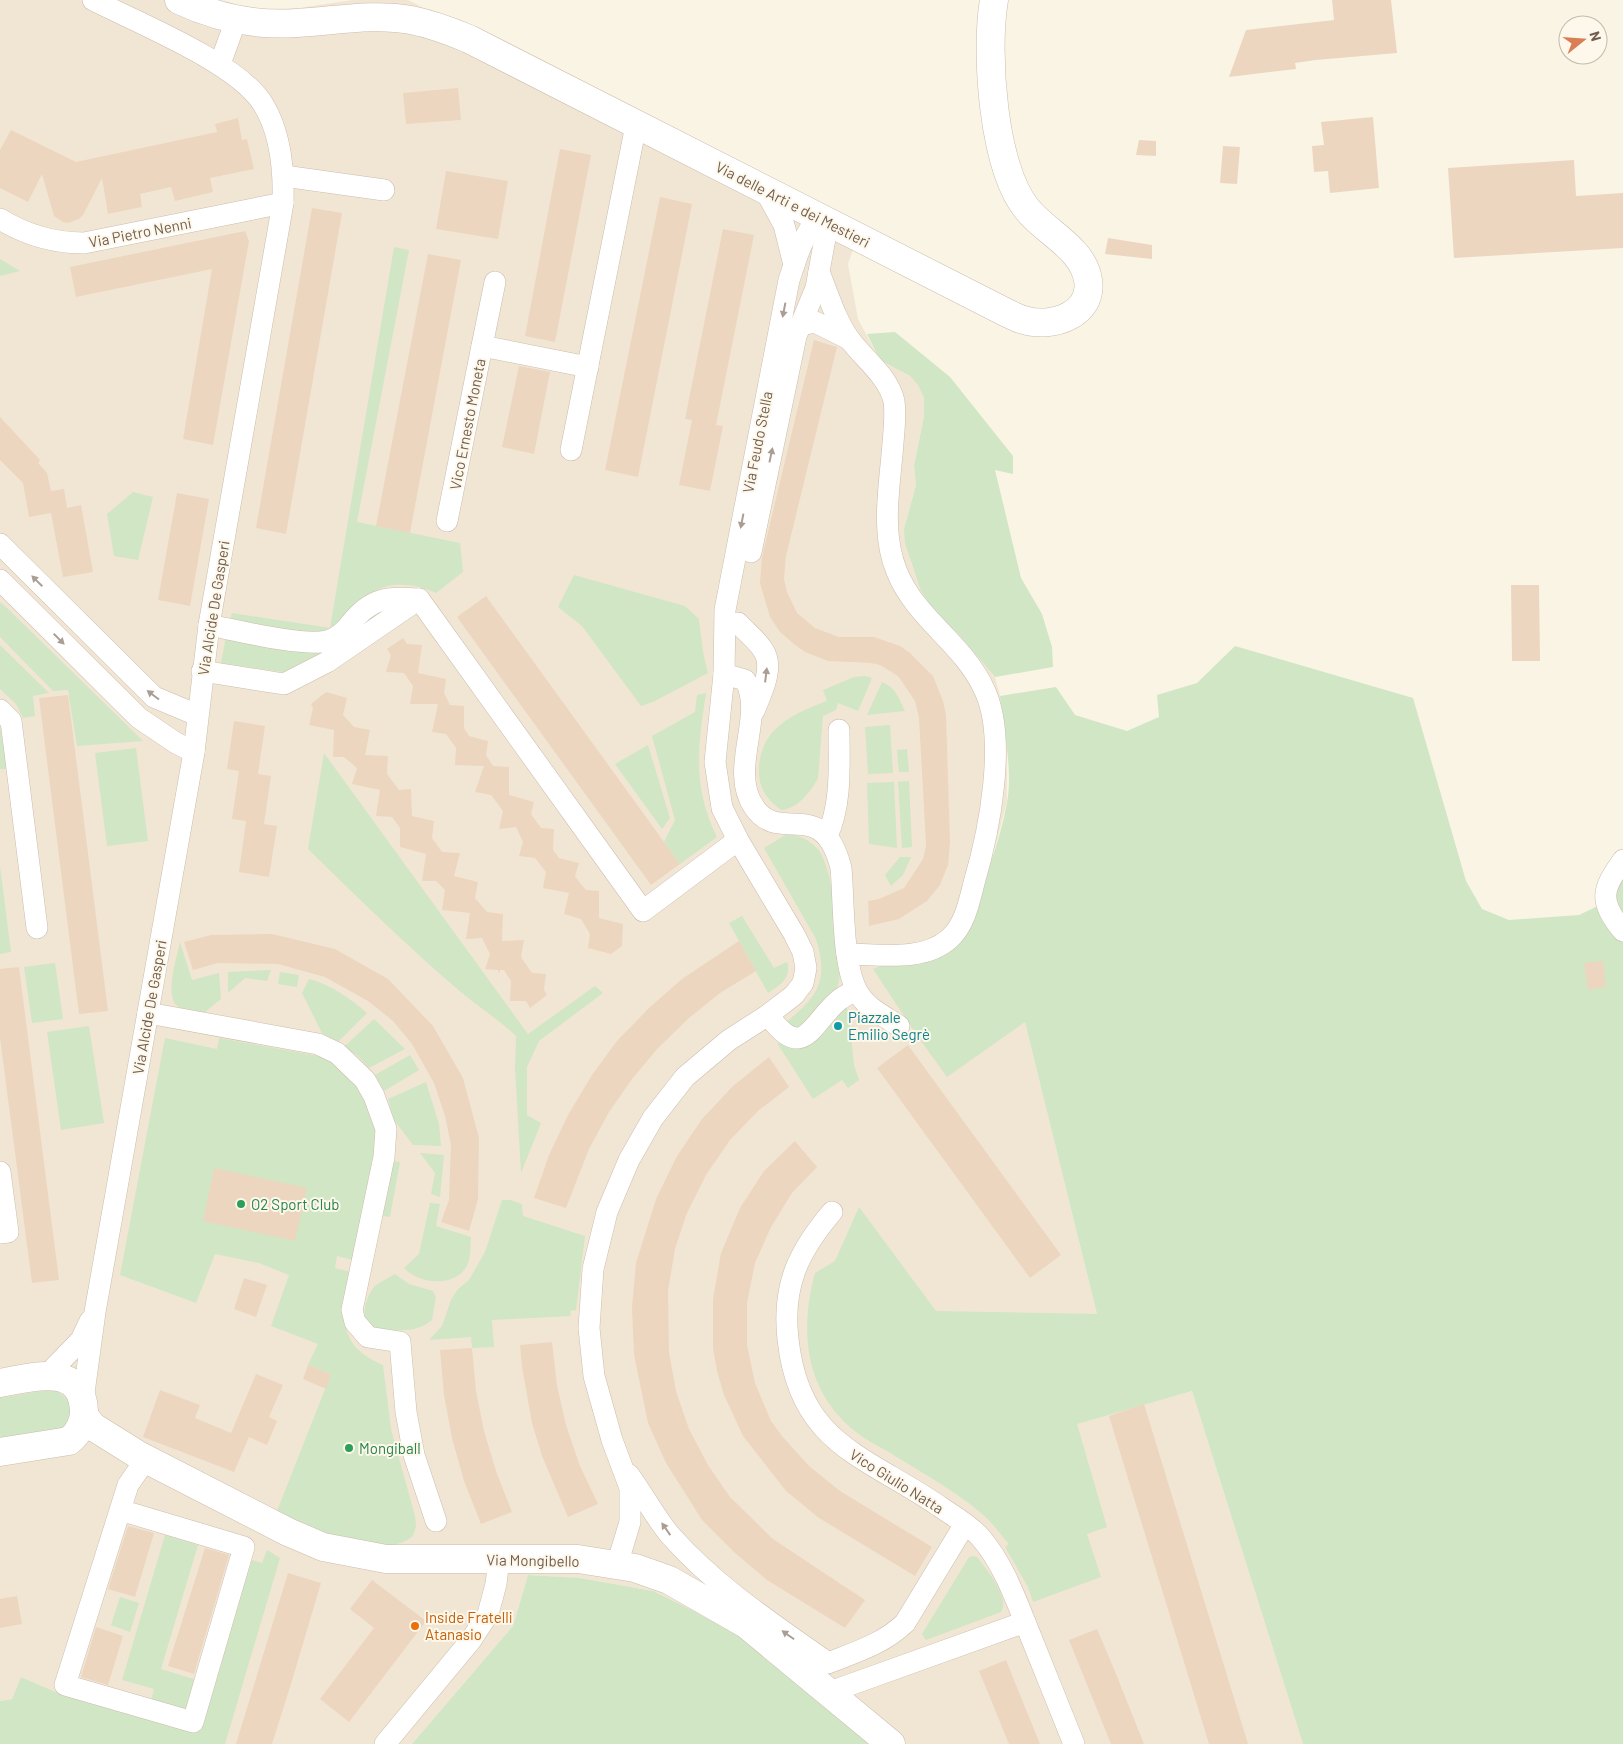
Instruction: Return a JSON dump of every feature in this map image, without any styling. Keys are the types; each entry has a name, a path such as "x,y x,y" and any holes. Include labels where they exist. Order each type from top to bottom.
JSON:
{"street":[{"name":"Via Alcide De Gasperi","path":"93,0 220,64 250,87 264,104 273,126 284,176 283,204 208,625 194,752 95,1312"},
{"name":"Via delle Arti e dei Mestieri","path":"180,0 202,10 236,20 288,23 353,18 386,18 410,20 438,26 469,39 1025,321 1054,322 1075,313 1088,296 1086,269 1078,257 1027,210 1017,196 1004,163 991,87 990,51 994,0"},
{"path":"220,64 236,20"},
{"path":"571,450 636,125"},
{"path":"284,176 384,190"},
{"path":"765,190 784,225 801,280 808,286 819,272"},
{"name":"Via Pietro Nenni","path":"0,219 29,234 48,240 84,244 283,204"},
{"name":"Via Feudo Stella","path":"624,1468 612,1440 594,1376 589,1328 593,1269 607,1212 633,1151 653,1118 685,1078 729,1040 768,1015 794,995 803,983 806,968 803,952 794,934 738,840 722,808 715,762 724,674 725,610 796,261 808,229 823,220"},
{"name":"Via Feudo Stella","path":"724,674 738,623 742,592 796,336 819,272 823,220"},
{"path":"796,261 809,250 835,312 849,339 889,385 894,402 895,425 887,508 890,548 896,571 916,605 970,664 985,690 993,715 993,801 982,854 966,913 958,928 948,940 931,950 916,954 848,954"},
{"path":"482,346 495,282"},
{"path":"801,325 815,322 849,339"},
{"name":"Vico Ernesto Moneta","path":"448,520 482,346 588,367"},
{"path":"0,544 154,697 197,715"},
{"path":"0,580 139,718 176,743 194,752"},
{"path":"208,625 310,643 328,641 342,634 357,616 374,602 390,597 419,599"},
{"path":"202,671 284,684 327,662 419,599"},
{"path":"419,599 643,911 738,840"},
{"path":"738,623 764,650 768,661 765,684 750,721"},
{"path":"724,674 745,680 751,690 750,721 744,764 746,785 752,805 764,818 777,824 796,822 811,824 828,836 838,854 841,868 848,954 856,990 878,1012 899,1026"},
{"path":"0,710 11,720 37,928"},
{"path":"828,836 832,826 838,787 839,730"},
{"path":"1623,860 1605,888 1606,900 1623,931"},
{"path":"768,1015 779,1030 788,1037 799,1038 811,1032 840,999 856,990"},
{"path":"148,1013 318,1044 337,1053 365,1080 374,1096 386,1129 384,1157 352,1310 355,1322 368,1337 400,1342 406,1412 414,1455 436,1521"},
{"path":"0,1172 4,1233"},
{"name":"Vico Giulio Natta","path":"832,1212 799,1257 786,1301 790,1360 805,1404 823,1429 841,1446 965,1524 980,1537 996,1559 1025,1622 1074,1744"},
{"path":"5,1380 48,1375 81,1340 95,1312"},
{"path":"0,1452 69,1441 78,1434 84,1408 95,1312"},
{"name":"Via Mongibello","path":"48,1375 59,1377 78,1388 92,1426 143,1457 288,1532 323,1547 386,1559 578,1559 635,1568 669,1580 746,1624 891,1744"},
{"path":"44,1445 143,1457 128,1485 120,1510 66,1684 193,1722 244,1547 120,1510"},
{"path":"618,1565 630,1522 631,1508 630,1488 624,1468"},
{"path":"624,1468 668,1533 692,1559 763,1617 828,1662 867,1648 892,1635 904,1623 965,1524"},
{"path":"384,1744 471,1640 488,1614 496,1584 499,1559"},
{"path":"830,1692 1025,1622"}],"shaded area":[{"path":"0,0 215,0 228,4 266,9 299,8 352,0 408,0 861,226 848,264 858,319 880,360 910,376 918,385 924,398 924,416 914,466 916,485 904,529 911,562 920,589 930,606 960,636 995,677 1000,696 1007,747 1007,802 996,844 966,932 1025,1021 1121,1411 1192,1391 1303,1744 872,1744 692,1610 653,1591 580,1578 528,1575 513,1626 412,1744 215,1744 56,1692 21,1677 12,1699 0,1701"}],"green space":[{"path":"394,247 409,250 357,522 460,543 463,572 436,593 421,587 404,585 387,586 379,589 365,599 348,619 322,636 229,623 232,613 330,628"},
{"path":"0,259 20,271 0,276"},
{"path":"895,332 950,377 1013,456 1013,474 995,470 1021,578 1042,614 1052,647 1053,667 995,677 960,636 930,606 920,589 905,543 904,529 916,485 914,466 924,416 924,398 918,385 910,376 880,360 867,334"},
{"path":"133,492 153,497 138,560 114,556 107,514"},
{"path":"574,575 685,606 699,619 708,673 653,702 641,706 582,626 558,607"},
{"path":"0,602 143,741 77,746 68,690 53,691 0,637"},
{"path":"391,604 381,620 296,670 283,672 221,663 226,636 296,647 360,623"},
{"path":"0,645 49,693 33,696 35,716 23,718 16,704 0,689"},
{"path":"1235,646 1413,698 1466,881 1482,909 1509,920 1579,915 1598,906 1623,939 1623,1744 1303,1744 1192,1391 1077,1424 1107,1527 1087,1534 1101,1577 1033,1602 1028,1587 1005,1547 1009,1544 989,1520 948,1488 856,1432 839,1416 826,1399 816,1380 810,1360 807,1339 807,1317 815,1273 835,1261 859,1207 936,1311 1097,1314 1025,1022 947,1077 873,969 966,932 994,852 1004,819 1009,791 1006,736 1000,696 1056,687 1075,715 1127,731 1159,717 1157,695 1197,683"},
{"path":"865,676 872,678 858,711 838,703 836,710 823,716 818,778 815,783 807,794 793,807 781,810 768,798 762,788 759,777 760,756 771,734 790,718 827,701 823,690 854,677"},
{"path":"882,682 894,690 905,711 867,715"},
{"path":"706,693 699,749 700,783 709,819 717,837 680,864 664,842 675,820 652,736 695,712 697,695"},
{"path":"0,725 7,769 0,769"},
{"path":"890,725 893,773 868,774 865,727"},
{"path":"648,745 670,818 662,829 615,764"},
{"path":"136,748 148,841 107,846 95,753"},
{"path":"907,749 909,772 899,772 897,750"},
{"path":"324,753 528,1034 595,986 603,993 539,1041 527,1067 527,1115 541,1123 521,1173 515,1068 516,1036 462,993 423,958 308,849"},
{"path":"909,781 912,847 902,848 898,782"},
{"path":"894,782 897,848 869,844 867,783"},
{"path":"787,834 805,839 820,852 825,862 834,898 839,941 840,977 837,988 825,1005 797,1029 786,1022 813,996 821,977 821,966 816,939 764,848"},
{"path":"900,857 911,857 903,875 891,886 885,875"},
{"path":"0,866 11,952 0,954"},
{"path":"1623,869 1623,922 1611,889"},
{"path":"742,916 774,968 787,962 788,972 786,977 781,984 768,993 729,923"},
{"path":"180,942 192,980 219,973 221,999 205,1012 181,1008 175,1004 172,997 172,978"},
{"path":"55,963 63,1019 32,1023 24,967"},
{"path":"271,970 267,981 245,978 228,993 228,972"},
{"path":"280,972 299,975 297,987 278,984"},
{"path":"309,979 340,993 367,1013 338,1042 322,1033 302,993"},
{"path":"843,1007 847,1008 849,1015 854,1065 859,1080 848,1088 842,1080 813,1099 777,1043 796,1045 814,1040 824,1032 834,1016"},
{"path":"374,1019 405,1049 369,1068 358,1056 344,1047"},
{"path":"89,1026 104,1123 61,1130 47,1032"},
{"name":"O2 Sport Club","path":"165,1038 217,1049 219,1038 319,1056 333,1062 359,1086 371,1112 377,1137 353,1260 337,1256 335,1268 351,1272 345,1315 349,1338 356,1348 367,1357 383,1365 391,1429 415,1516 416,1526 413,1536 399,1544 382,1546 364,1545 345,1540 308,1526 277,1511 331,1374 308,1365 318,1344 271,1326 289,1275 259,1263 215,1254 196,1303 120,1275"},
{"path":"410,1055 419,1070 384,1091 375,1075"},
{"path":"426,1082 439,1124 441,1146 413,1145 394,1120 388,1099"},
{"path":"420,1153 444,1155 440,1197 431,1194 435,1173"},
{"path":"392,1161 400,1162 390,1217 383,1216"},
{"path":"502,1200 510,1200 522,1204 523,1216 585,1236 576,1310 570,1311 571,1316 492,1320 494,1347 472,1348 471,1337 429,1340 442,1326 451,1300 457,1290 469,1280 485,1252"},
{"path":"430,1203 440,1204 436,1226 471,1237 470,1257 465,1269 458,1276 450,1280 430,1281 411,1274 404,1268 419,1254"},
{"path":"395,1274 409,1284 433,1291 436,1297 432,1320 424,1326 410,1330 381,1329 370,1326 367,1323 364,1312 370,1292 377,1284"},
{"path":"53,1389 67,1398 73,1407 68,1424 61,1429 0,1439 0,1398"},
{"path":"165,1535 198,1545 161,1669 200,1681 190,1713 151,1701 154,1689 122,1680"},
{"path":"267,1550 280,1558 225,1744 0,1744 0,1701 12,1699 21,1677 56,1692 196,1733 252,1560 262,1563"},
{"path":"969,1557 977,1557 986,1569 1000,1592 1003,1599 1001,1612 926,1640 922,1634"},
{"path":"528,1575 580,1578 653,1591 692,1610 735,1634 872,1744 412,1744 513,1626"},
{"path":"120,1597 139,1603 130,1632 111,1625"}],"building":[{"path":"1332,0 1391,0 1397,53 1295,63 1296,69 1229,77 1246,30 1334,20"},
{"path":"458,88 461,120 406,124 403,93"},
{"path":"1373,117 1379,188 1330,193 1328,171 1314,172 1312,146 1324,145 1321,122"},
{"path":"238,118 242,140 247,139 254,169 210,178 213,192 175,201 171,187 140,194 142,207 108,214 102,178 83,215 79,219 68,223 54,216 42,174 28,202 0,188 0,150 11,130 76,162 217,132 215,124"},
{"path":"1139,140 1156,141 1156,156 1136,155"},
{"path":"1223,146 1240,147 1237,184 1220,183"},
{"path":"560,149 591,155 555,342 525,336"},
{"path":"1574,160 1576,196 1623,193 1623,248 1454,258 1448,168"},
{"path":"446,171 508,181 498,239 436,229"},
{"path":"660,197 692,204 638,477 605,470"},
{"path":"312,208 342,213 286,534 256,528"},
{"path":"723,229 754,235 716,425 723,426 710,491 679,485 692,420 685,419"},
{"path":"245,231 249,241 213,445 183,439 212,269 76,297 70,267"},
{"path":"1108,238 1152,245 1152,259 1105,254"},
{"path":"428,254 461,260 410,533 376,526"},
{"path":"814,340 837,347 786,556 784,579 787,592 797,613 815,628 839,637 874,637 900,646 910,653 933,676 943,701 946,715 950,842 948,865 940,885 927,901 899,919 869,926 868,901 879,899 904,888 923,859 926,846 919,718 915,701 898,676 880,665 828,661 805,652 794,644 780,632 770,617 760,583 762,557"},
{"path":"519,366 550,372 534,454 502,447"},
{"path":"0,417 40,460 38,463 47,473 51,491 64,489 67,508 81,505 93,572 63,577 51,513 29,517 23,483 0,460"},
{"path":"177,493 209,499 190,606 158,600"},
{"path":"1511,585 1539,585 1540,661 1512,661"},
{"path":"486,596 680,864 651,885 457,617"},
{"path":"403,638 407,644 422,645 418,673 446,679 444,693 450,705 464,706 464,728 469,736 488,741 486,755 493,766 509,767 509,795 534,802 531,814 541,828 554,829 553,850 559,858 579,863 575,876 586,890 599,891 599,918 623,924 622,946 611,954 588,948 590,934 581,919 564,914 569,893 543,888 546,872 535,858 519,856 523,842 516,827 499,829 503,811 491,795 475,792 484,766 455,765 456,748 446,734 432,732 438,704 410,704 413,686 404,673 386,672 391,655 387,649"},
{"path":"326,692 347,698 343,715 354,727 370,730 365,755 388,756 387,774 399,790 411,789 412,816 434,821 432,838 442,852 460,853 454,876 478,882 475,898 487,912 503,914 502,941 524,940 521,957 532,973 546,974 544,990 547,995 530,1008 526,1001 510,1001 511,981 504,970 500,970 500,974 498,970 485,969 490,954 482,938 466,939 470,913 442,910 445,890 436,881 422,881 426,854 400,847 400,828 392,817 376,816 380,790 352,784 357,768 344,757 333,757 334,730 309,725 313,708 311,704"},
{"path":"68,695 108,1011 79,1014 39,698"},
{"path":"234,721 265,726 258,774 271,776 264,824 277,826 269,877 239,872 246,821 232,819 239,771 227,769"},
{"path":"272,934 335,949 388,979 433,1026 463,1078 479,1138 478,1199 469,1231 441,1222 449,1200 451,1145 445,1116 434,1083 412,1044 393,1021 368,1001 325,977 278,964 218,963 193,970 184,942 211,935"},
{"path":"739,941 756,971 720,993 689,1018 658,1048 632,1079 609,1112 589,1149 566,1208 534,1198 549,1155 568,1115 592,1075 617,1041 650,1007 682,979"},
{"path":"1603,961 1606,987 1588,990 1584,963"},
{"path":"19,967 59,1280 32,1283 0,1038 0,969"},
{"path":"908,1045 1061,1255 1030,1278 877,1068"},
{"path":"769,1057 789,1087 758,1111 730,1140 706,1175 687,1213 675,1249 668,1291 669,1352 676,1391 689,1429 708,1465 730,1497 773,1539 865,1600 845,1628 767,1580 734,1552 702,1520 666,1463 648,1423 634,1355 632,1307 636,1263 656,1199 677,1156 702,1119 733,1086"},
{"path":"795,1141 817,1167 792,1193 771,1227 755,1263 747,1303 747,1345 755,1383 771,1421 809,1466 840,1491 932,1547 915,1576 819,1518 786,1491 743,1436 724,1395 717,1371 713,1349 713,1299 721,1253 740,1208 764,1171"},
{"path":"214,1168 307,1188 295,1241 203,1221"},
{"path":"244,1278 267,1285 256,1317 234,1309"},
{"path":"552,1342 557,1385 566,1425 580,1466 598,1504 568,1517 542,1456 532,1423 522,1367 520,1345"},
{"path":"472,1348 476,1391 484,1431 496,1471 512,1512 481,1524 464,1481 452,1438 444,1395 440,1350"},
{"path":"308,1365 331,1374 326,1389 303,1379"},
{"path":"256,1374 283,1385 269,1417 277,1421 267,1445 249,1437 234,1472 143,1437 160,1390 200,1405 195,1418 231,1433"},
{"path":"1144,1404 1248,1744 1209,1744 1109,1416"},
{"path":"128,1526 154,1533 135,1597 108,1589"},
{"path":"205,1548 229,1555 194,1674 168,1666"},
{"path":"288,1573 321,1583 291,1684 272,1744 236,1744"},
{"path":"372,1580 426,1621 349,1722 320,1699 374,1628 350,1609"},
{"path":"17,1596 22,1624 0,1628 0,1599"},
{"path":"96,1627 123,1636 108,1685 81,1677"},
{"path":"1097,1629 1144,1744 1111,1744 1069,1640"},
{"path":"1006,1660 1040,1744 1009,1744 979,1671"}],"place":[{"name":"Piazzale Emilio Segrè","path":"838,1026"},
{"name":"O2 Sport Club","path":"241,1204"},
{"name":"Mongiball","path":"349,1448"},
{"name":"Inside Fratelli Atanasio","path":"415,1626"}]}
